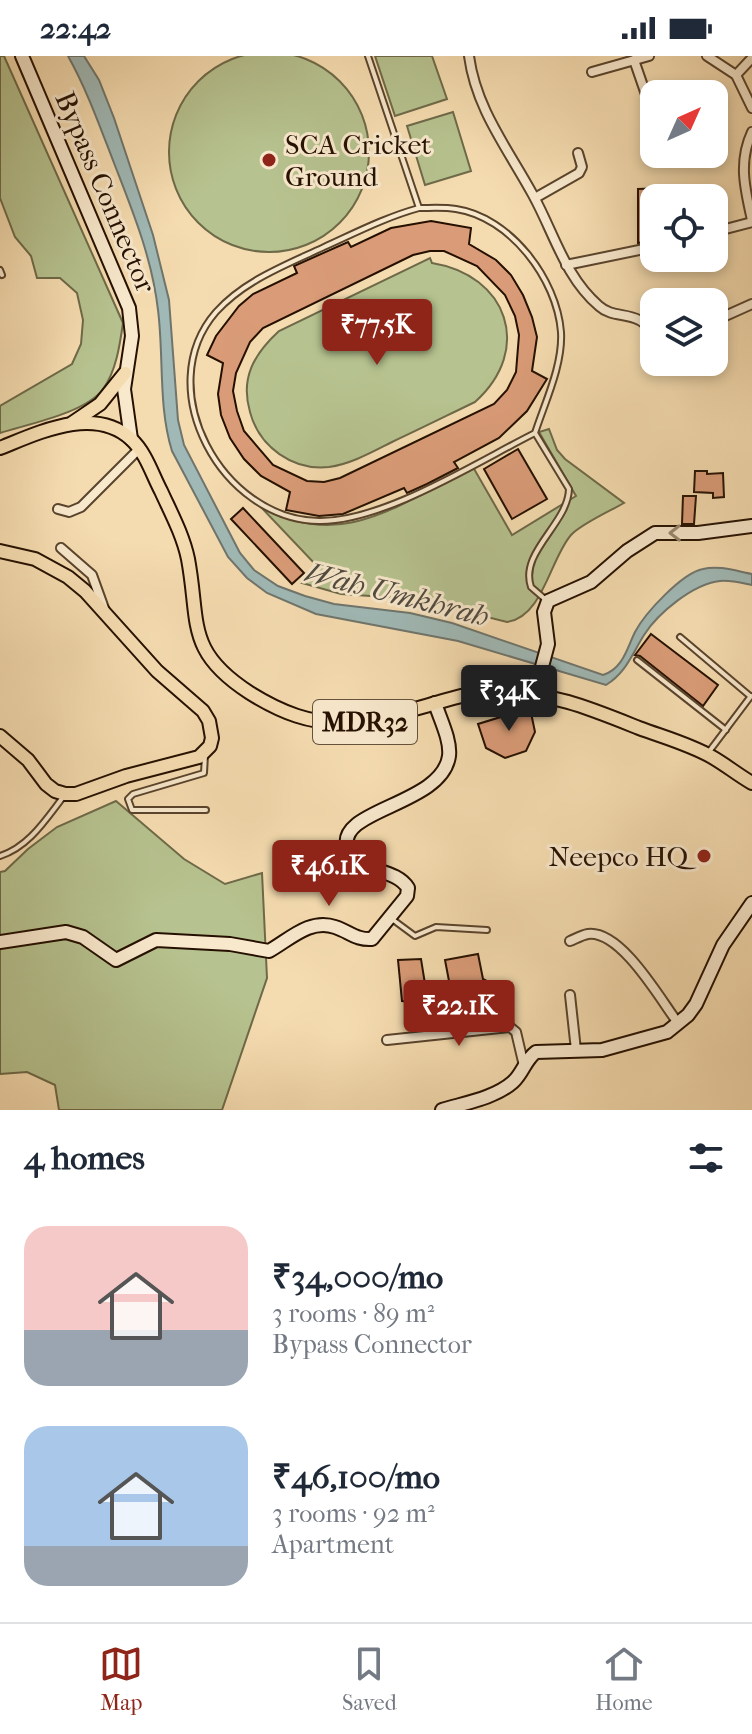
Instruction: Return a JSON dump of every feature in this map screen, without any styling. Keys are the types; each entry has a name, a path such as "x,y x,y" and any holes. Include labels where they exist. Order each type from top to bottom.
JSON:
{"main road":[{"path":"72,423 100,404 125,373"},
{"path":"0,448 72,423 106,427 135,444"},
{"name":"Bypass Connector","path":"135,444 150,466 182,539 200,642 231,680 260,699 285,710 332,723 367,722 468,694 535,693 598,711 707,754 749,782"},
{"path":"0,551 35,559 68,577 106,612 157,671 203,711 209,721 212,738 205,752 189,761 126,776 76,794 65,794 46,784 28,760 0,736"}],"street":[{"name":"Bypass Connector","path":"22,56 129,308 132,336 125,373 125,402 135,444"},
{"path":"469,56 476,91 484,110 535,198 566,265 600,308 640,320"},
{"path":"592,72 649,56"},
{"path":"707,56 736,75 752,108"},
{"path":"736,75 752,58"},
{"path":"634,60 641,80"},
{"path":"728,228 752,221 743,158 752,132"},
{"path":"535,198 579,173 582,167 578,153"},
{"path":"566,265 640,250"},
{"path":"728,315 752,304"},
{"path":"58,509 69,512 81,507 135,444"},
{"path":"535,693 546,652 548,636 544,612 548,601 591,582 627,551 655,533 698,533 752,526"},
{"path":"61,548 92,575 106,612"},
{"path":"0,942 66,932 83,937 116,960 156,940 230,944 269,951 300,931 314,927 334,926 360,940 372,939 407,896 408,888 401,879 355,858 347,848 347,839 352,828 365,818 424,791 446,767 449,751 435,703"},
{"path":"442,1110 502,1090 513,1082 536,1052 602,1050 667,1032 696,1004 723,945 752,903"},
{"path":"570,941 590,934 608,938 625,951 678,1023"},
{"path":"570,995 576,1050"},
{"path":"387,1040 510,1027 516,1032 524,1066"}],"lane":[{"path":"368,56 419,208"},
{"path":"419,208 456,209 477,215 495,225 519,245 539,270 553,301 561,333 559,358 535,433 397,503 345,519 317,521 266,509 234,484 210,455 196,416 190,377 193,358 200,339 216,313 257,278 394,214 419,208"},
{"path":"535,433 569,489 565,506 529,570 531,587 548,601"},
{"path":"680,637 751,695 707,754"},
{"path":"637,660 726,730"},
{"path":"205,752 204,773 133,794 128,799 132,810 206,810"},
{"path":"0,856 10,853 40,828 65,794"},
{"path":"390,918 415,936 436,927 487,930"}],"green space":[{"name":"SCA Cricket Ground","path":"269,52 307,60 340,81 361,114 369,152 361,190 340,223 307,244 269,252 231,244 198,223 177,190 169,152 177,114 198,81 231,60"},
{"path":"0,56 4,56 123,323 111,374 95,397 56,417 0,433 0,406 72,364 81,344 83,320 77,293 60,278 37,278 31,256 15,237 0,198"},
{"path":"375,56 432,56 447,99 395,116"},
{"path":"453,112 471,171 425,185 407,126"},
{"path":"430,258 432,263 458,270 479,282 494,298 504,317 507,338 504,360 493,381 475,402 345,463 329,467 303,465 269,446 255,425 247,400 251,367 263,349 279,331"},
{"path":"549,429 557,450 565,459 624,503 571,535 538,599 519,618 507,622 415,599 341,594 302,583 317,566 258,504 287,518 315,525 342,524 394,508 473,467 512,535 576,496 539,432"},
{"path":"116,801 184,859 225,884 262,873 267,978 222,1110 59,1110 55,1085 27,1072 0,1074 0,872 57,827"}],"water":[{"path":"68,56 84,56 99,80 153,235 169,300 178,420 184,445 240,553 254,570 278,586 305,596 334,604 410,613 452,623 603,675 620,663 635,632 655,605 694,572 715,568 752,574 752,585 732,581 710,583 677,601 650,626 624,669 606,685 458,641 316,614 267,593 247,578 228,557 172,451 163,399 158,310 146,254 98,122"}],"building":[{"path":"638,189 640,189 638,243"},
{"path":"431,221 471,228 469,244 496,260 511,275 523,295 537,337 532,371 547,379 527,411 499,438 454,462 458,468 427,484 407,493 404,488 343,514 319,516 286,510 290,492 261,476 244,459 230,438 221,415 218,394 223,363 207,355 216,336 239,306 253,294 297,273 294,266 348,242 351,247 391,228","holes":["444,251 477,266 505,295 515,316 519,335 516,372 507,390 494,404 340,478 324,482 307,481 273,465 244,431 233,391 236,373 250,342 263,328 413,255"]},
{"path":"518,449 547,499 512,519 484,469"},
{"path":"695,471 723,473 724,497 713,498 713,493 694,492"},
{"path":"683,496 696,496 694,524 682,524"},
{"path":"243,508 304,573 292,584 231,519"},
{"path":"651,634 718,685 703,706 635,655"},
{"path":"530,708 535,732 526,751 505,758 486,748 478,724"},
{"path":"478,954 483,979 503,990 420,1003 402,1001 398,960 421,959 425,984 449,981 445,960"}],"place":[{"name":"SCA Cricket Ground","path":"269,160"},
{"name":"Neepco HQ","path":"704,856"}],"water label":[{"name":"Wah Umkhrah","path":"397,594"}]}
